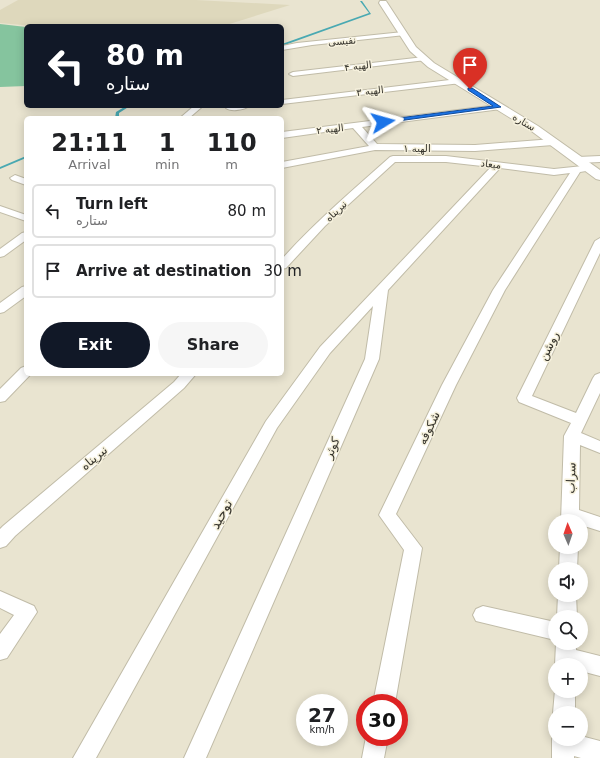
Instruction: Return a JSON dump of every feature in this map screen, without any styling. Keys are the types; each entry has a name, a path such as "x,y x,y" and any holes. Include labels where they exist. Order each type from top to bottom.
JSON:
{"street":[{"name":"ستاره","path":"380,1 413,49 431,65 534,128 554,142 581,166 600,176"},
{"name":"نفیسی","path":"284,48 302,44 382,38 403,34"},
{"name":"الهیه ۴","path":"293,74 424,59"},
{"name":"الهیه ۳","path":"284,102 458,81"},
{"name":"الهیه ۲","path":"284,135 498,107"},
{"path":"186,116 196,108"},
{"path":"355,125 375,147"},
{"name":"الهیه ۱","path":"285,166 375,147 475,148 554,142"},
{"name":"میعاد","path":"393,159 446,158 554,172 581,166 600,159"},
{"name":"نیرپناه","path":"284,264 344,203 393,159"},
{"path":"382,288 498,164"},
{"name":"شکوفه","path":"386,694 414,548 387,515 449,385 499,290 581,166"},
{"path":"15,178 24,181"},
{"path":"0,209 24,217"},
{"path":"0,254 24,236"},
{"name":"روشن","path":"579,420 524,398 600,241"},
{"name":"توحید","path":"84,758 271,425 325,350 382,288"},
{"name":"کوثر","path":"195,758 372,359 382,288"},
{"path":"0,309 24,291"},
{"path":"2,392 24,373"},
{"name":"نیرپناه","path":"0,541 9,531 179,385 187,376"},
{"path":"600,378 572,436 600,447"},
{"name":"سراب","path":"570,514 572,436"},
{"path":"588,521 600,524"},
{"path":"0,599 27,612 0,651"},
{"path":"483,615 548,629"},
{"path":"566,655 600,666"},
{"path":"373,758 375,746"},
{"path":"563,746 600,752"}],"shaded area":[{"path":"18,0 196,0 290,5 229,24 24,25 0,23 0,10"}],"green space":[{"path":"0,24 24,27 24,86 0,87"}],"waterway":[{"path":"284,44 370,13 361,1"},
{"path":"117,116 117,113 125,108"},
{"path":"0,168 24,158"}],"route":[{"path":"383,122 498,107 470,89"}]}
